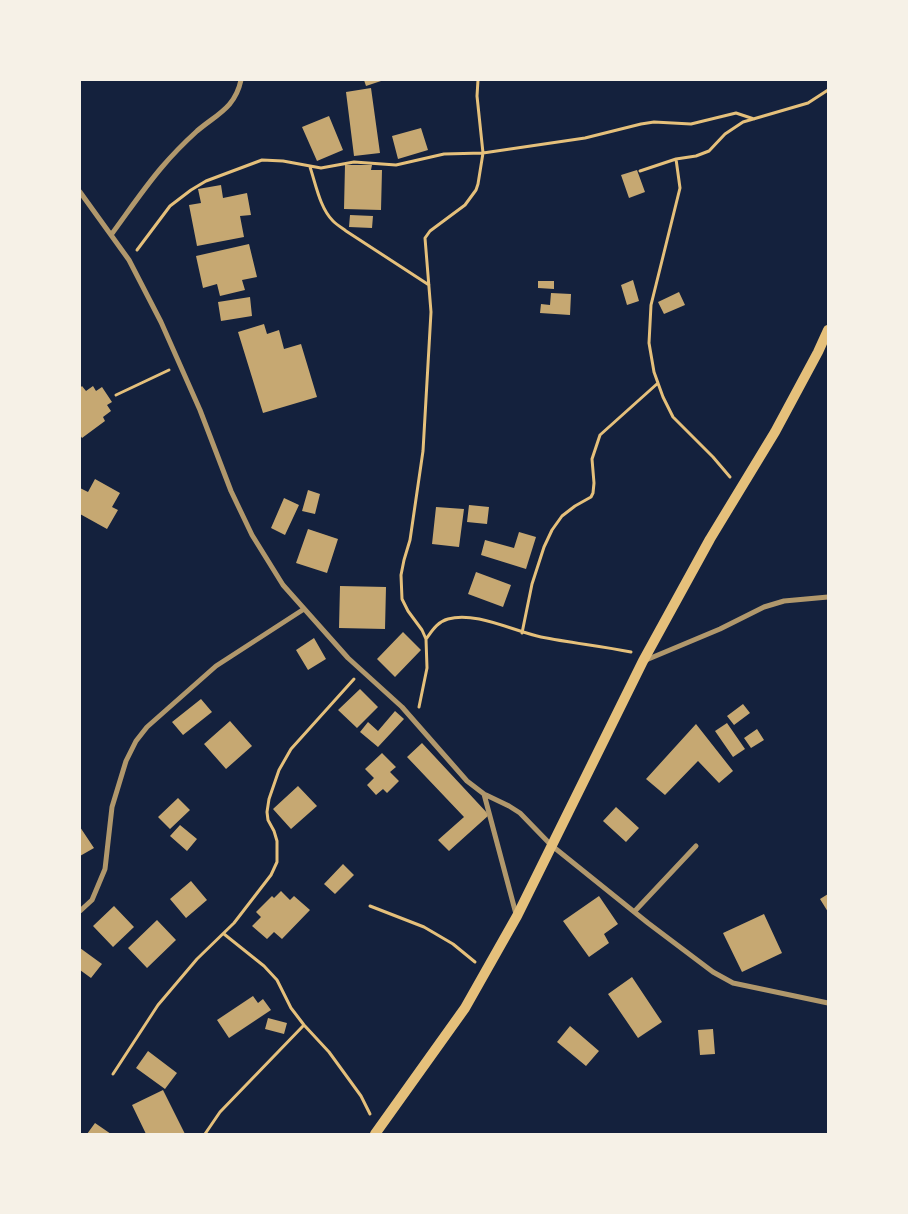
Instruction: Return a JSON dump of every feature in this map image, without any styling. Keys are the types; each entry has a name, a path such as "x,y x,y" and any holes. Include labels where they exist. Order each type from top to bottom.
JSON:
{"main road":[{"path":"376,1132 465,1008 517,916 645,658 710,539 775,432 828,330"}],"street":[{"path":"112,235 162,167 198,130 230,104 236,95 241,80"},
{"path":"80,192 129,260 161,322 200,410 231,491 252,535 276,575 304,610 361,671 402,707 456,770 484,794 520,813 551,845 634,912 713,972 733,983 828,1003"},
{"path":"645,658 699,639 764,607 784,601 828,597"},
{"path":"80,911 92,900 105,869 112,807 126,761 136,741 147,727 216,666 304,610"},
{"path":"484,794 517,916"},
{"path":"634,912 696,846"}],"path":[{"path":"416,722 427,668 426,639 402,599 401,575 410,540 424,452 431,312 425,246 427,234 465,205 478,184 483,154 478,80"},
{"path":"640,170 709,151 725,134 736,126 808,103 828,90"},
{"path":"129,260 170,206 191,190 206,182 262,160 326,168 354,162 396,165 444,154 483,154 585,138 646,123 692,124 736,113 754,119"},
{"path":"676,159 680,188 652,306 649,343 654,372 673,417 713,457 740,490"},
{"path":"310,167 318,192 333,222 429,286"},
{"path":"116,395 179,365"},
{"path":"522,633 532,584 544,547 552,530 562,516 591,497 593,492 592,459 600,435 658,383"},
{"path":"426,639 436,625 448,619 465,618 487,621 522,633 645,658"},
{"path":"112,1074 158,1005 197,959 224,934 271,875 277,862 277,841 268,820 267,812 269,799 279,770 291,749 361,671"},
{"path":"370,906 424,926 453,944 486,970"},
{"path":"224,934 264,966 277,980 291,1008 329,1052 361,1096 376,1132"},
{"path":"205,1134 220,1112 304,1025"}],"building":[{"path":"364,80 384,80 366,86"},
{"path":"371,88 380,153 354,156 346,92"},
{"path":"329,116 343,150 317,161 302,127"},
{"path":"421,128 428,150 398,159 392,136"},
{"path":"345,165 372,165 371,170 382,170 381,210 344,209"},
{"path":"637,170 645,192 629,198 621,175"},
{"path":"221,185 223,198 247,193 251,215 240,216 244,237 197,246 189,205 201,203 198,189"},
{"path":"350,215 373,216 372,228 349,227"},
{"path":"249,244 257,277 242,280 245,290 220,296 217,284 203,288 196,256"},
{"path":"633,280 639,301 627,305 621,285"},
{"path":"538,281 554,281 554,289 538,288"},
{"path":"679,292 685,305 664,314 658,302"},
{"path":"551,293 571,294 570,315 540,313 541,304 550,305"},
{"path":"250,297 252,316 221,321 218,302"},
{"path":"264,324 267,334 279,330 284,349 301,344 317,397 263,413 238,332"},
{"path":"82,386 86,391 93,386 96,391 102,387 112,402 107,405 111,411 103,417 105,421 82,438 80,435 80,388"},
{"path":"95,479 120,493 112,507 118,510 107,529 80,514 80,488 88,492"},
{"path":"308,490 320,494 315,514 302,511"},
{"path":"284,498 299,505 285,535 271,528"},
{"path":"469,505 489,507 487,524 467,522"},
{"path":"436,507 464,509 459,547 432,544"},
{"path":"308,529 338,539 327,573 296,563"},
{"path":"519,532 536,537 526,569 481,555 485,540 514,548"},
{"path":"476,572 511,585 503,607 468,594"},
{"path":"340,586 386,587 385,629 339,628"},
{"path":"403,632 421,650 395,677 377,659"},
{"path":"314,638 326,659 308,670 296,650"},
{"path":"360,689 378,707 357,728 338,710"},
{"path":"201,699 212,712 183,735 172,722"},
{"path":"743,704 750,713 734,725 727,716"},
{"path":"395,711 404,719 378,747 360,732 368,722 378,731"},
{"path":"230,721 252,746 226,769 204,744"},
{"path":"727,723 745,749 733,757 715,731"},
{"path":"696,724 733,771 719,783 698,761 665,795 646,779"},
{"path":"757,729 764,740 751,748 744,738"},
{"path":"422,743 489,815 449,851 438,840 464,817 407,757"},
{"path":"382,753 396,767 390,772 399,781 387,793 383,789 376,795 367,785 374,778 365,769"},
{"path":"298,786 317,806 291,829 273,809"},
{"path":"178,798 190,810 170,829 158,817"},
{"path":"616,807 639,828 626,842 603,821"},
{"path":"180,825 197,839 187,851 170,836"},
{"path":"80,827 94,848 80,856"},
{"path":"343,864 354,875 335,894 324,884"},
{"path":"191,881 207,900 186,918 170,899"},
{"path":"281,891 290,900 294,896 310,910 282,939 274,932 267,939 252,926 261,917 256,912 272,896 274,898"},
{"path":"828,894 828,912 820,899"},
{"path":"599,896 618,924 604,934 609,943 589,957 563,921"},
{"path":"114,906 134,927 113,947 93,926"},
{"path":"764,914 782,953 742,972 723,933"},
{"path":"157,920 176,940 147,968 128,948"},
{"path":"80,948 102,964 91,978 80,970"},
{"path":"632,977 662,1022 638,1038 608,994"},
{"path":"253,996 258,1003 263,999 271,1010 229,1038 217,1020"},
{"path":"268,1018 287,1023 284,1034 265,1029"},
{"path":"570,1026 599,1051 586,1066 557,1042"},
{"path":"713,1029 715,1054 700,1055 698,1030"},
{"path":"148,1051 177,1073 165,1089 136,1068"},
{"path":"163,1090 185,1134 146,1134 132,1105"},
{"path":"95,1123 111,1134 87,1134"}]}
